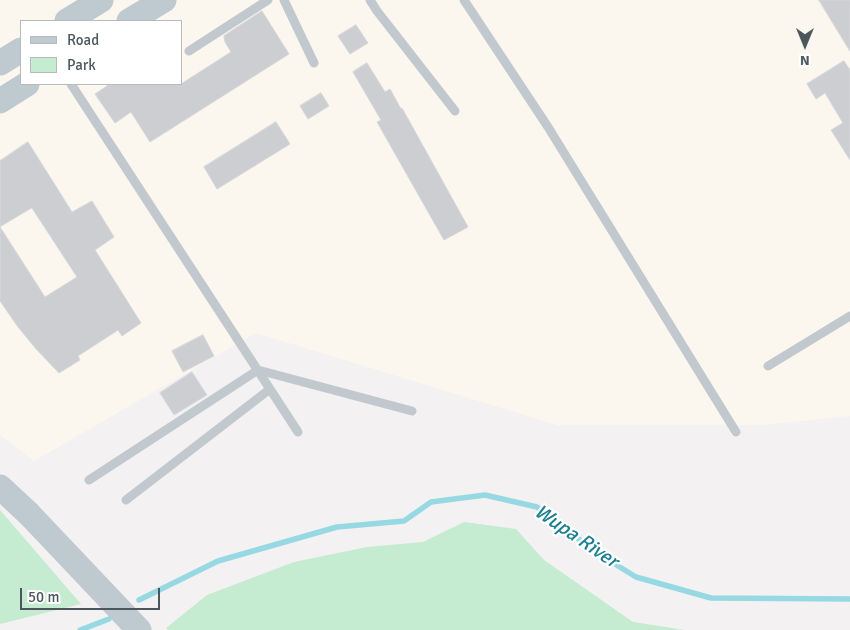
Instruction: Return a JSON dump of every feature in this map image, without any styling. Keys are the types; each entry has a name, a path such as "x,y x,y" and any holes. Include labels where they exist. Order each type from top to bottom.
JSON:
{"main road":[{"path":"69,20 101,0"},
{"path":"131,20 164,0"},
{"path":"0,63 20,51"},
{"path":"0,101 25,85"},
{"path":"0,487 29,514 139,630"}],"lane":[{"path":"189,51 268,0"},
{"path":"284,0 314,63"},
{"path":"370,0 376,11 455,111"},
{"path":"464,0 548,127 736,432"},
{"path":"72,85 298,432"},
{"path":"768,366 850,316"},
{"path":"89,480 258,370 412,411"},
{"path":"126,500 270,389"}],"shaded area":[{"path":"0,0 850,0 850,416 762,425 557,425 256,333 34,461 0,435"}],"green space":[{"path":"0,510 81,604 0,624"},
{"path":"464,522 516,529 544,560 633,622 685,630 168,630 166,628 207,595 294,562 367,547 423,542"}],"building":[{"path":"819,0 850,0 850,51"},
{"path":"262,11 289,54 150,142 131,112 115,123 95,94 108,85 182,85 231,52 224,36"},
{"path":"356,25 368,43 350,54 338,36"},
{"path":"844,61 850,70 850,160 831,130 843,123 825,93 816,99 807,84"},
{"path":"367,63 385,92 390,89 402,108 468,227 444,240 377,122 381,120 353,72"},
{"path":"321,93 329,106 308,119 300,106"},
{"path":"276,122 290,144 217,189 204,167"},
{"path":"28,142 72,212 92,201 114,237 95,250 141,323 122,336 118,330 78,356 80,360 59,373 18,327 0,301 0,227 0,161","holes":["32,208 77,277 45,297 0,227"]},
{"path":"203,335 214,356 183,372 172,351"},
{"path":"192,372 207,395 174,415 160,393"}],"waterway":[{"name":"Wupa River","path":"139,600 218,561 337,527 404,521 431,502 485,495 537,507 597,553 636,577 711,598 850,599"},
{"name":"Wupa River","path":"80,630 109,619"}]}
